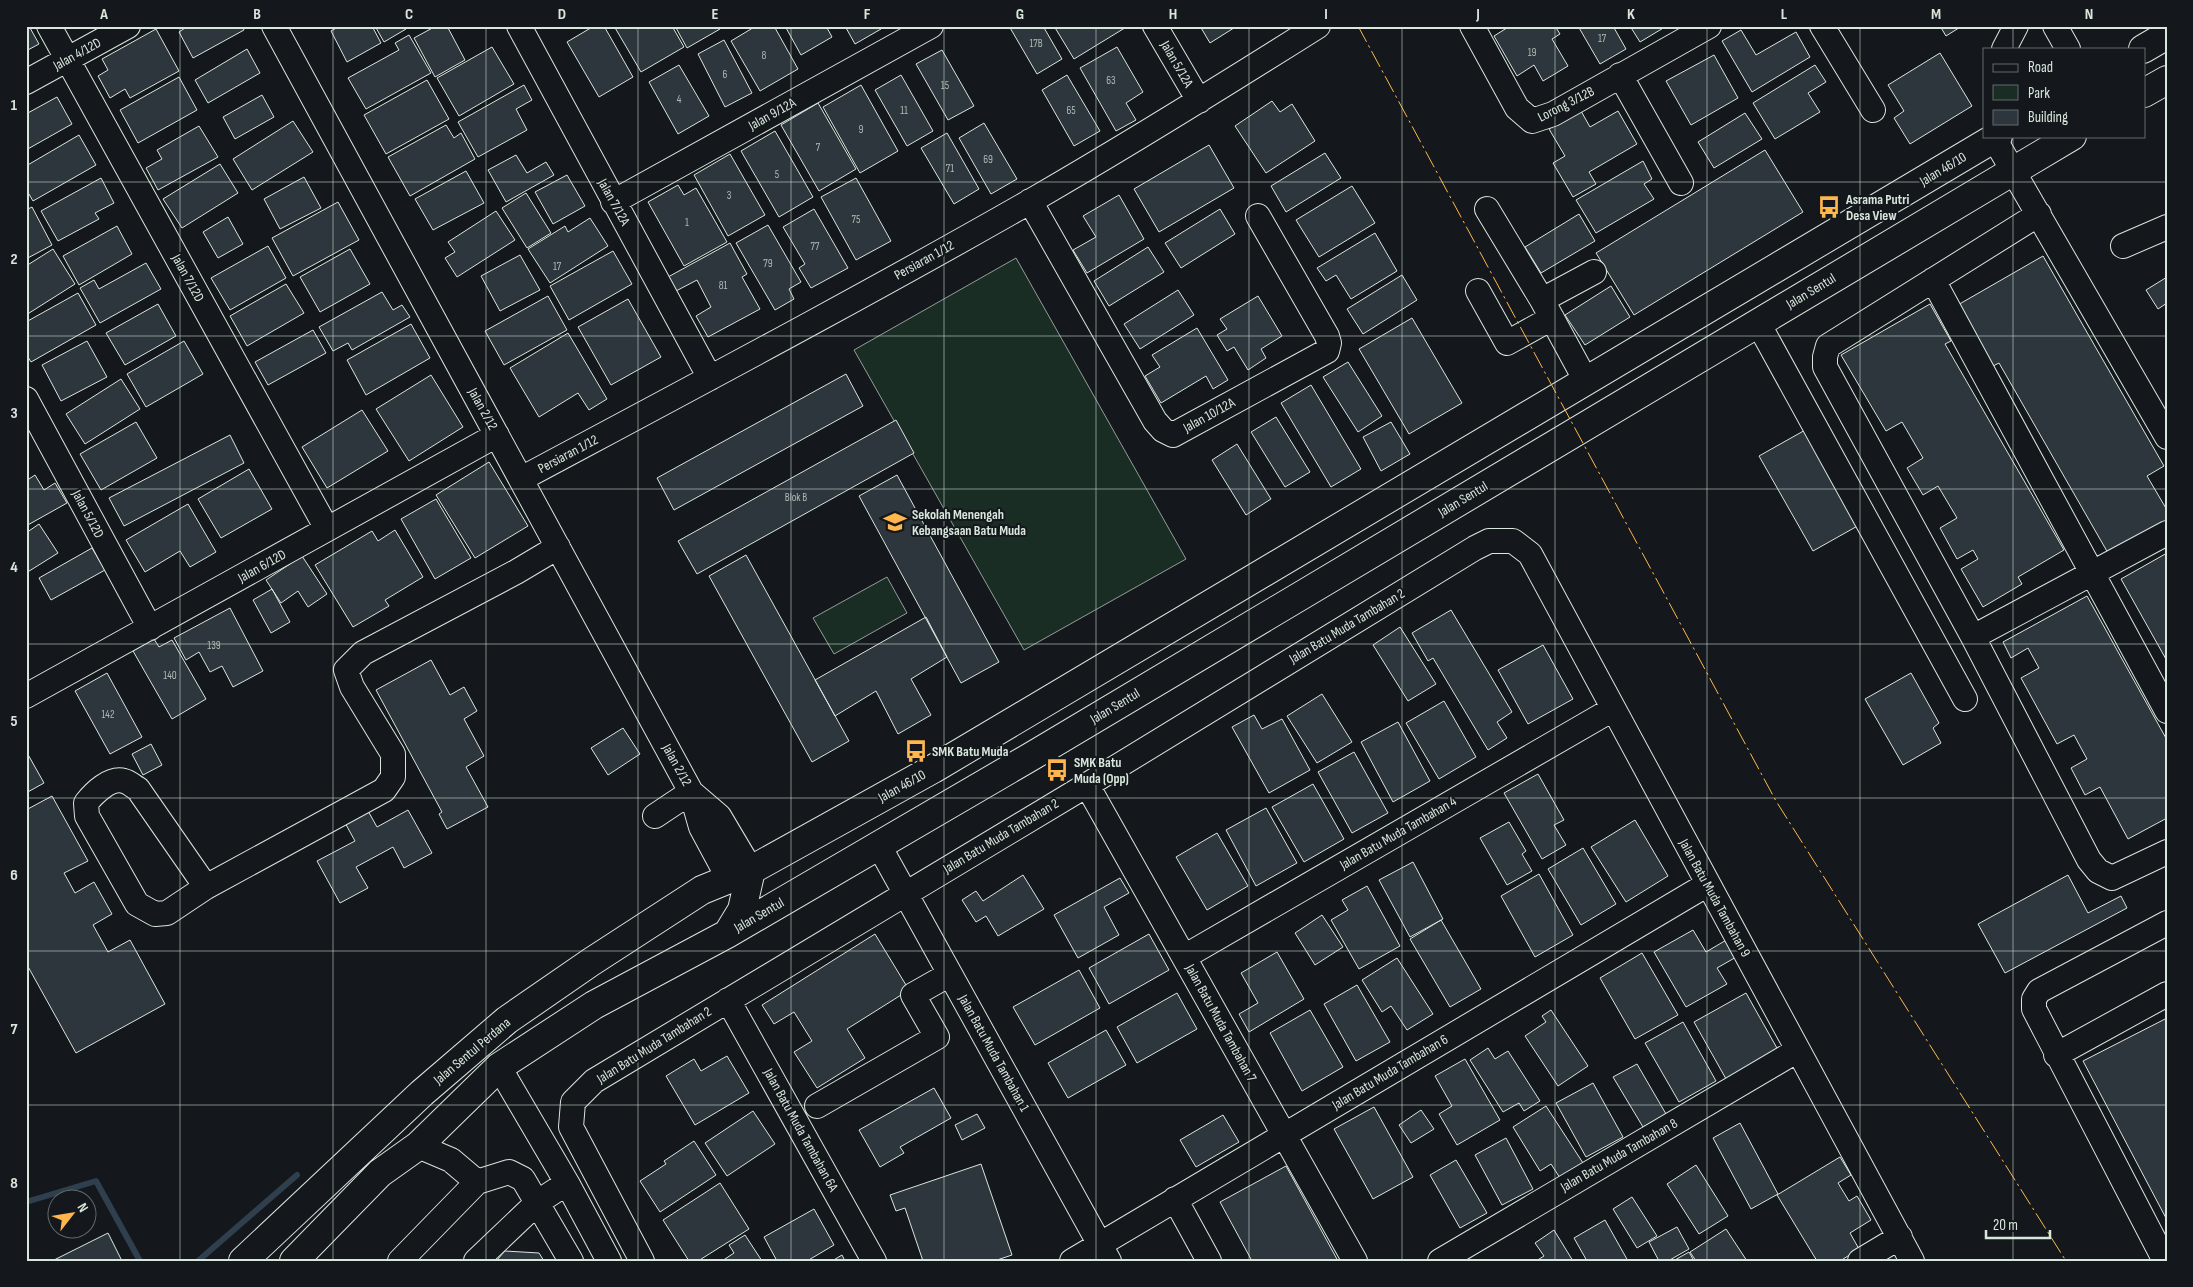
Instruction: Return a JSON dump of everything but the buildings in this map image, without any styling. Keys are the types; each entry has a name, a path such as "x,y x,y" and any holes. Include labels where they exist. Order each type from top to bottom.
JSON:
{"main road":[{"path":"2145,48 2167,34"},
{"path":"2146,92 2167,80"},
{"name":"Jalan 46/10","path":"743,880 813,836 910,782 1102,669 1994,138"},
{"path":"2014,171 2069,138"},
{"name":"Jalan Sentul","path":"878,844 1032,756 2014,171"},
{"path":"743,880 767,896 792,896 878,844 910,782"},
{"path":"813,836 840,837 878,844"},
{"path":"294,1261 380,1173 418,1146 499,1067 594,1004 727,934 742,910 743,880"},
{"name":"Jalan Sentul Perdana","path":"243,1261 422,1093 508,1020 591,962 702,890 743,880"},
{"name":"Jalan Sentul","path":"727,934 792,896"}],"street":[{"name":"Jalan 7/12D","path":"49,26 328,529"},
{"name":"Jalan 4/12D","path":"26,82 128,26"},
{"name":"Jalan 2/12","path":"274,26 691,792 719,816 743,880"},
{"name":"Jalan 7/12A","path":"519,26 710,378"},
{"name":"Jalan 9/12A","path":"613,202 932,26"},
{"name":"Jalan 5/12A","path":"1155,26 1199,101"},
{"name":"Persiaran 1/12","path":"521,479 710,378 1030,201 1199,101 1318,26"},
{"name":"Lorong 3/12B","path":"1472,26 1518,108 1532,121 1553,114 1709,26"},
{"path":"1822,26 1873,110"},
{"path":"2005,48 2016,26"},
{"path":"2055,26 2067,48"},
{"path":"1620,75 1681,183"},
{"path":"1997,138 2167,437"},
{"name":"Jalan 10/12A","path":"1030,201 1155,421 1163,430 1173,435 1327,351 1329,344 1327,336 1258,216"},
{"path":"1487,209 1547,309 1586,381"},
{"path":"2039,214 1828,346 1825,367 1973,637 2089,860 2098,871 2112,878 2167,852"},
{"path":"2123,246 2167,226"},
{"path":"1478,291 1507,342 1594,272"},
{"path":"1933,280 2167,711"},
{"path":"1758,323 1965,699"},
{"name":"Jalan 5/12D","path":"26,400 150,628"},
{"name":"Jalan 6/12D","path":"26,696 497,435"},
{"path":"1973,637 2167,533"},
{"name":"Jalan Batu Muda Tambahan 9","path":"1512,540 1530,554 1912,1261"},
{"name":"Jalan Batu Muda Tambahan 2","path":"642,1261 571,1127 573,1102 594,1081 1087,785 1475,548 1489,541 1512,540"},
{"path":"206,887 138,789 124,781 114,780 94,793 86,803 87,816 137,904 155,914 167,913 206,887 384,790 393,777 393,754 352,687 346,670 363,653 508,576 558,547"},
{"name":"Jalan Batu Muda Tambahan 4","path":"1184,957 1613,709"},
{"name":"Jalan Batu Muda Tambahan 7","path":"1087,785 1355,1261"},
{"path":"655,816 691,792"},
{"name":"Jalan Batu Muda Tambahan 1","path":"878,844 1104,1252"},
{"name":"Jalan Batu Muda Tambahan 6","path":"1072,1261 1104,1252 1175,1200 1708,884"},
{"path":"2165,1261 2056,1055 2034,1009 2034,999 2039,991 2167,923"},
{"path":"817,1106 937,1037 913,995 950,974"},
{"path":"2056,1055 2167,994"},
{"name":"Jalan Batu Muda Tambahan 6A","path":"728,1000 874,1261"},
{"name":"Jalan Batu Muda Tambahan 8","path":"1440,1261 1798,1050"},
{"path":"499,1067 567,1182 609,1261"},
{"path":"418,1146 451,1160 477,1182"},
{"path":"400,1261 477,1182 509,1172 523,1179 571,1261"},
{"path":"476,1261 538,1202 567,1182"},
{"path":"1175,1200 1209,1261"},
{"path":"1860,1261 1900,1237"}],"green space":[{"path":"1016,258 1186,559 1024,650 854,350"},
{"path":"887,577 907,613 834,654 813,618"}],"waterway":[{"path":"198,1261 297,1175"},
{"path":"26,1202 96,1181 140,1261"}],"power":[{"path":"1358,26 1776,801 2066,1261"}],"place":[{"name":"Asrama Putri Desa View","path":"1829,207"},
{"name":"Sekolah Menengah Kebangsaan Batu Muda","path":"895,522"},
{"name":"SMK Batu Muda","path":"916,751"},
{"name":"SMK Batu Muda (Opp)","path":"1057,770"}]}
